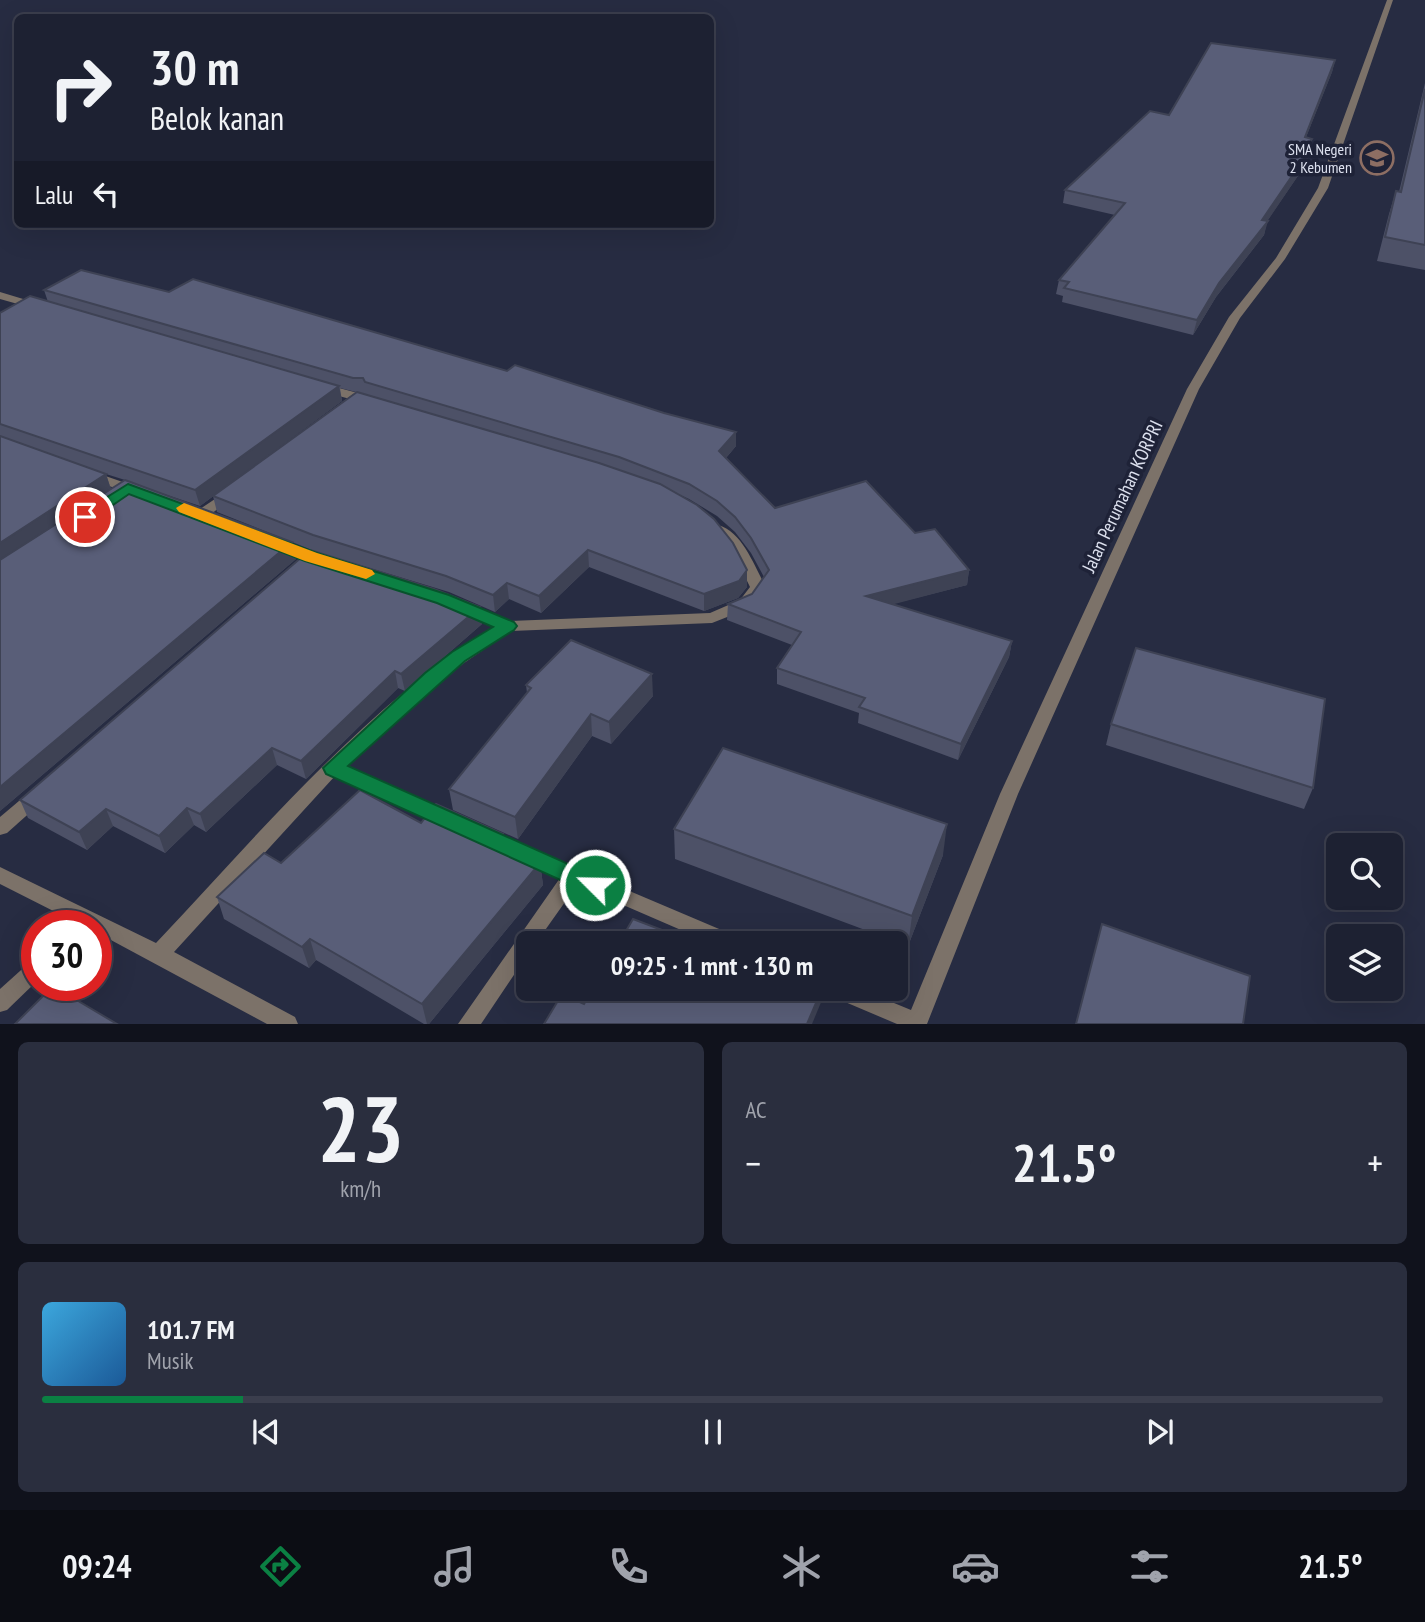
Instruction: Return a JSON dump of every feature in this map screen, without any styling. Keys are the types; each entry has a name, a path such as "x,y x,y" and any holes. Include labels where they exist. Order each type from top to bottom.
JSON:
{"street":[{"name":"Jalan Perumahan KORPRI","path":"917,1023 1009,794 1193,389 1235,317 1279,259 1324,188 1390,0"},
{"path":"0,295 51,311"},
{"path":"308,383 355,401 387,406"},
{"path":"77,470 122,492 149,496"},
{"path":"202,514 244,483"},
{"path":"455,604 508,626 712,618 745,604 758,587 737,546 709,521"},
{"path":"262,538 306,561 334,564"},
{"path":"159,954 333,768 440,671 508,626"},
{"path":"333,768 572,876 703,931"},
{"path":"0,828 52,783"},
{"path":"0,875 62,910"},
{"path":"468,1024 572,876"},
{"path":"112,934 159,954 288,1024"},
{"path":"0,1003 21,983"},
{"path":"866,1001 917,1023"}],"building":[{"path":"1211,43 1335,60 1305,137 1312,139 1304,150 1309,151 1262,220 1268,221 1219,283 1197,320 1064,288 1069,282 1059,280 1125,203 1065,190 1150,111 1169,115"},
{"path":"1425,89 1425,245 1385,237 1396,191 1401,192"},
{"path":"81,270 169,292 193,279 507,371 515,365 664,413 736,432 719,451 775,508 866,481 915,533 935,529 969,570 866,596 1012,641 961,744 859,707 865,698 777,668 801,632 728,604 752,594 769,570 751,538 735,517 717,501 689,484 619,457 365,382 363,378 353,378 44,290"},
{"path":"30,296 339,386 195,490 0,424 0,313"},
{"path":"357,392 599,463 660,484 697,505 714,519 733,543 747,570 739,581 704,594 588,550 539,596 507,583 493,595 446,576 313,535 213,496"},
{"path":"0,436 106,474 0,543"},
{"path":"125,480 292,542 0,787 0,560"},
{"path":"310,550 434,589 480,607 401,674 395,671 301,761 272,748 200,814 187,808 159,836 106,809 79,832 20,800"},
{"path":"571,640 652,674 609,722 591,714 515,817 449,789 531,688 526,685"},
{"path":"1136,648 1325,699 1313,788 1111,724"},
{"path":"723,748 947,824 912,916 674,829"},
{"path":"360,790 421,823 436,804 503,834 497,842 540,863 422,1004 310,939 302,947 217,897 264,853 281,863"},
{"path":"633,919 664,931 626,931"},
{"path":"1102,924 1250,976 1243,1024 1076,1024"},
{"path":"38,1001 78,1001 117,1024 15,1024"},
{"path":"558,1001 577,1001 584,1004 586,1001 817,1001 807,1024 544,1024"}],"slow traffic":[{"path":"184,508 311,557 366,574"}],"place":[{"name":"SMA Negeri 2 Kebumen","path":"1377,158"}],"route":[{"path":"85,517 128,488 311,557 443,599 508,626 458,656 370,732 333,768 595,885"}]}
